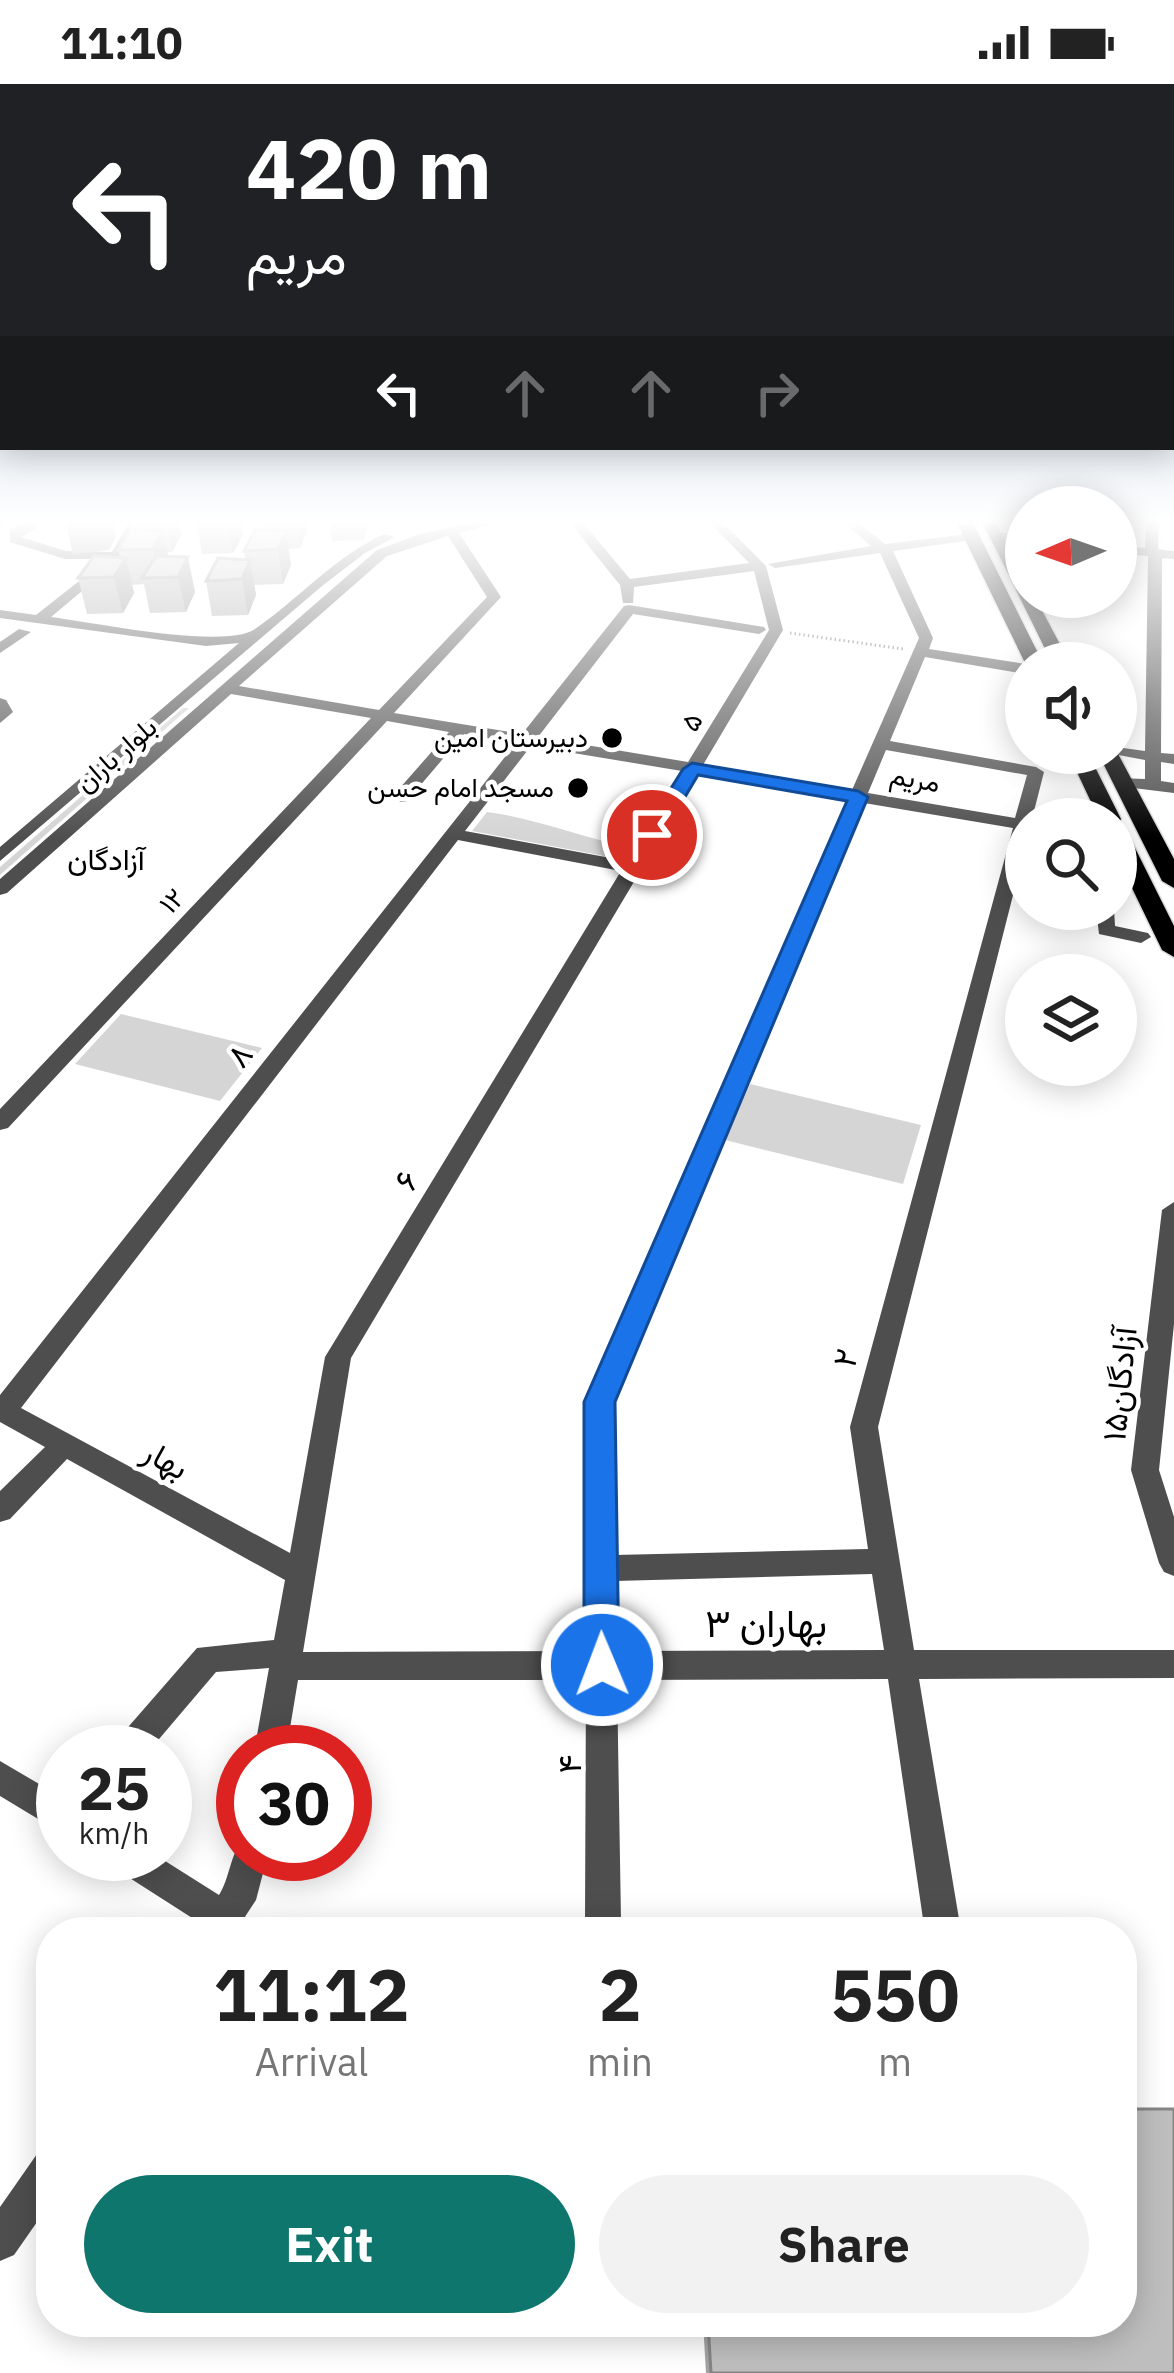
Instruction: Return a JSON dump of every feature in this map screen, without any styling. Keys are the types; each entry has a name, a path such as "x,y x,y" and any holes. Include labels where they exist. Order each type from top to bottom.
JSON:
{"main road":[{"path":"1120,774 1174,881"},
{"path":"1137,874 1174,950"}],"street":[{"path":"0,650 20,626"},
{"path":"30,626 197,666 209,650 206,642"},
{"path":"123,626 206,642 260,635"},
{"name":"بلوار باران","path":"0,856 82,786 197,666 271,626"},
{"name":"بلوار باران","path":"0,889 299,626"},
{"name":"۱۲","path":"0,1124 467,626"},
{"name":"۸","path":"2,1410 616,626"},
{"path":"740,626 767,630 767,626"},
{"path":"921,626 926,638 921,652 1005,666"},
{"path":"1152,626 1153,786"},
{"name":"۵","path":"692,769 767,630"},
{"name":"۴","path":"603,1917 599,1402 921,652"},
{"name":"مریم","path":"227,689 1005,822"},
{"path":"0,704 5,712 0,718"},
{"path":"401,797 460,729"},
{"name":"۲","path":"881,744 1036,772 1030,798"},
{"path":"1137,755 1174,759"},
{"name":"۶","path":"275,1725 297,1572 338,1357 692,769"},
{"path":"1123,782 1174,788"},
{"path":"82,786 110,792"},
{"path":"454,834 632,868"},
{"name":"۲","path":"941,1917 864,1427 1005,893"},
{"path":"1106,930 1142,937"},
{"name":"آزادگان۱۵","path":"1174,1210 1145,1470 1174,1563"},
{"name":"بهار","path":"2,1410 297,1572"},
{"path":"0,1510 65,1444"},
{"path":"601,1568 885,1562"},
{"name":"بهاران ۳","path":"150,1725 208,1658 602,1665 1174,1664"},
{"path":"0,1777 36,1799"},
{"path":"160,1881 208,1917"},
{"path":"224,1917 245,1881"},
{"path":"0,2241 36,2189"}],"path":[{"path":"767,630 921,652"}],"shaded area":[{"path":"183,708 189,708 0,875 0,867"},
{"path":"487,812 616,844 615,858 472,831"},
{"path":"121,1014 262,1048 220,1101 75,1064"},
{"path":"750,1084 921,1125 903,1184 725,1140"}],"building":[{"path":"1137,2109 1174,2109 1174,2373 711,2373 709,2337 1137,2337"}],"place":[{"name":"دبیرستان امین","path":"612,738"},
{"name":"مسجد امام حسن","path":"578,788"}],"district":[{"name":"آزادگان","path":"106,860"}],"route":[{"path":"602,1665 599,1402 858,797 692,769 652,835"}]}
